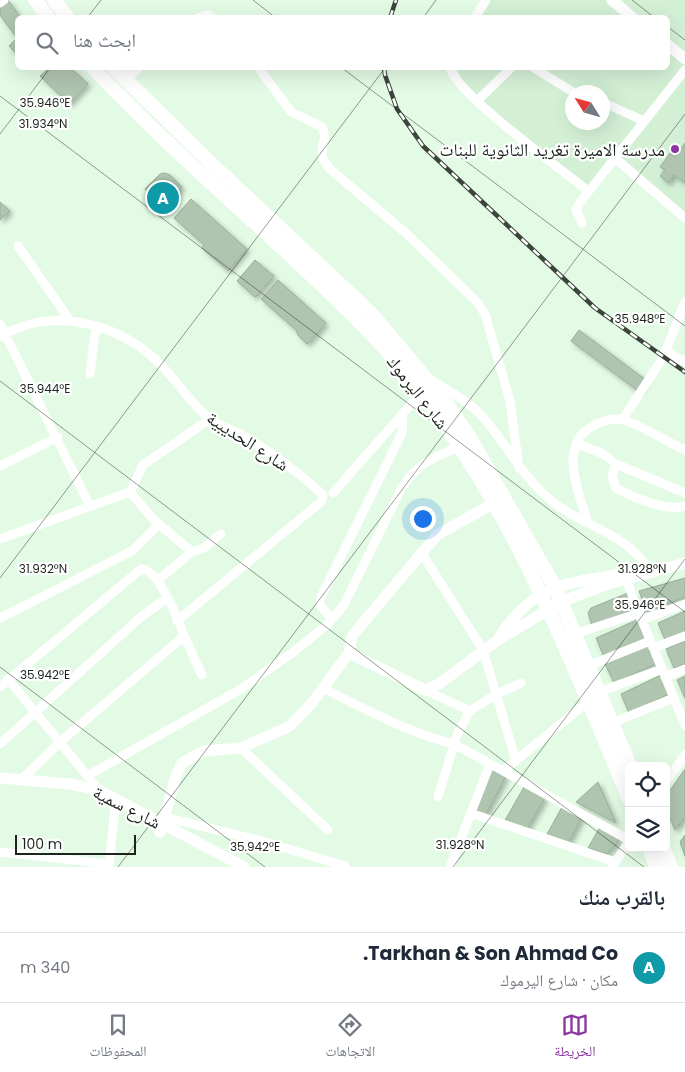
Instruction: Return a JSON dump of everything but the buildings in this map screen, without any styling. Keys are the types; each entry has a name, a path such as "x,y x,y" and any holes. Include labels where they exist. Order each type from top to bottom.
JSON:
{"highway":[{"path":"35,0 47,15"},
{"path":"54,0 66,15"},
{"name":"شارع اليرموك","path":"95,70 349,311 422,392 494,503 546,613 594,696 612,723 628,762"},
{"name":"شارع اليرموك","path":"116,70 353,296 428,378 445,401 470,438 562,602 588,666 594,696 625,786"},
{"path":"130,105 141,94"},
{"path":"432,408 445,401"},
{"path":"650,852 656,867"},
{"path":"665,852 671,867"}],"street":[{"path":"0,3 4,0"},
{"path":"477,15 486,0"},
{"path":"614,1 630,15"},
{"path":"670,47 685,59"},
{"path":"126,80 137,70"},
{"path":"260,70 291,112 322,127 325,138 321,154 322,161 330,170 408,235 477,302 485,314 510,401 519,468"},
{"path":"451,70 456,79 477,101 588,191"},
{"path":"477,101 509,70"},
{"path":"537,70 565,87"},
{"path":"582,223 576,210 588,191 685,70"},
{"path":"610,106 644,121"},
{"path":"616,158 685,218"},
{"path":"18,246 69,319"},
{"path":"622,420 666,351 670,334 685,302"},
{"name":"شارع الحديبية","path":"3,335 38,322 69,319 96,326 125,339 150,356 210,419 245,437 287,466 324,497 322,501 177,621"},
{"path":"0,324 3,335 58,437 90,506"},
{"path":"90,374 96,326"},
{"path":"666,351 685,362"},
{"path":"428,378 462,399 480,414 519,468 554,504 632,548 649,569"},
{"path":"333,493 422,392"},
{"path":"332,620 320,605 320,599 402,433 403,414"},
{"path":"0,539 130,492 139,470 148,461 210,419"},
{"path":"588,523 575,479 573,459 576,443 581,434 602,422 622,420 685,450"},
{"path":"0,466 58,437"},
{"path":"576,443 603,454 616,464 685,493"},
{"path":"87,776 241,689 296,650 332,620 344,605 409,476 418,467 459,447"},
{"path":"616,464 612,476 616,488 628,495 672,508 685,506"},
{"path":"130,492 159,524 192,552"},
{"path":"345,866 265,842 163,825 176,776 182,763 203,750 241,748 290,726 323,688 349,653 352,636 422,552 447,528 494,503"},
{"path":"0,618 135,549 159,524"},
{"path":"158,580 192,552 204,548 220,534"},
{"path":"422,552 483,650 516,761"},
{"path":"425,690 439,684 498,640 562,602 685,557"},
{"path":"498,640 512,621 538,596 555,588 685,563"},
{"path":"0,687 137,572 146,569 158,580 202,676"},
{"path":"626,579 652,645 678,701 685,725"},
{"path":"0,744 141,617 166,598"},
{"path":"575,634 685,604"},
{"path":"21,780 60,742 184,636"},
{"path":"588,666 685,636"},
{"path":"349,653 470,711"},
{"path":"503,771 594,696 685,668"},
{"path":"8,679 99,790"},
{"path":"438,797 454,744 462,724 470,711 495,695 520,684"},
{"path":"323,688 382,716 454,744 625,839"},
{"path":"612,723 678,701"},
{"path":"241,748 328,830"},
{"path":"670,776 685,755"},
{"path":"450,867 490,764"},
{"name":"شارع سمية","path":"0,778 70,784 99,790 244,867"},
{"name":"شارع سمية","path":"0,784 73,790 95,796 163,825 230,867"},
{"path":"0,852 110,865 116,806"},
{"path":"470,813 613,864 625,847"}],"shaded area":[{"path":"487,0 685,0 685,214 623,159 587,187 464,86 458,70 670,70 670,15 477,15"}],"railway":[{"path":"391,15 396,0"},
{"path":"384,70 397,109 423,146 595,308 685,372"}],"place":[{"name":"مدرسة الاميرة تغريد الثانوية للبنات","path":"675,149"},
{"name":"Tarkhan & Son Ahmad Co.","path":"163,198"}]}
